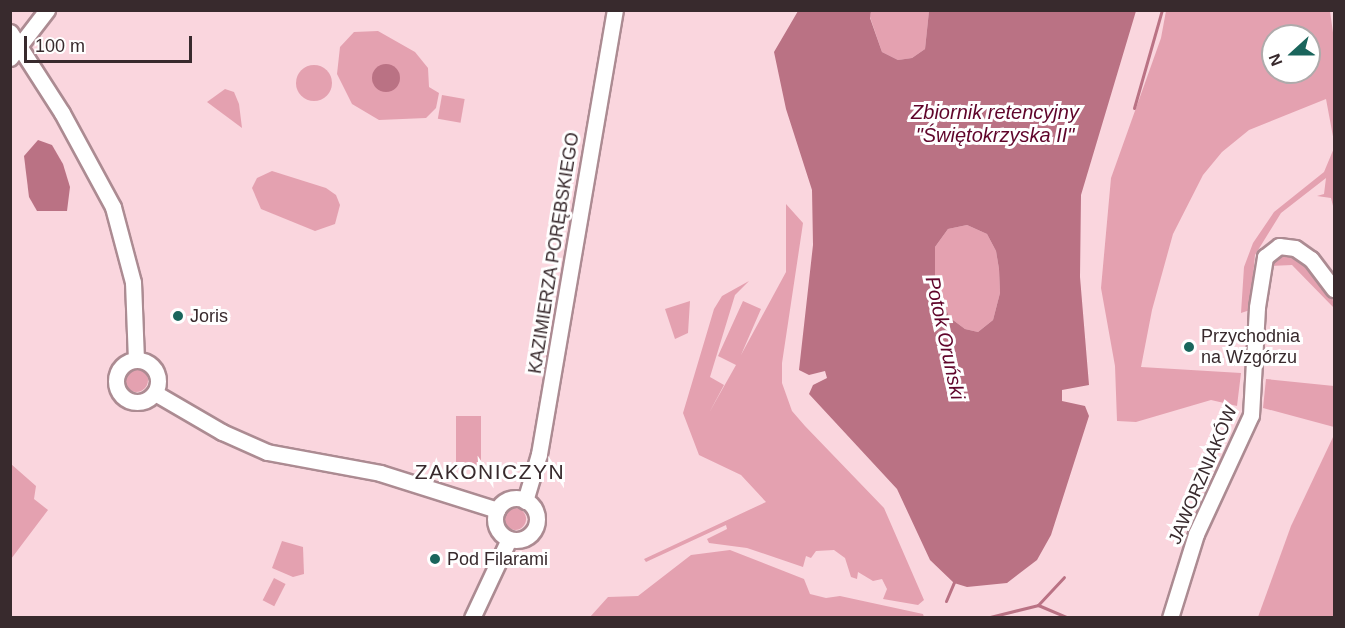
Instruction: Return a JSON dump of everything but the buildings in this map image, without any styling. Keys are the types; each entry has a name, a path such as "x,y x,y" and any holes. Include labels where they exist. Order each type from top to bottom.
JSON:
{"street":[{"path":"15,52 47,10"},
{"name":"KAZIMIERZA PORĘBSKIEGO","path":"525,501 540,454 615,10"},
{"path":"10,32 15,52 62,113 113,207 133,282 136,359"},
{"name":"JAWORZNIAKÓW","path":"1170,618 1197,534 1251,415 1257,307 1265,257 1279,246 1295,248 1311,259 1335,289"},
{"path":"136,359 153,366 158,374 155,393 138,402 118,390 117,374 128,361 136,359"},
{"path":"155,393 222,432 267,452 380,473 497,510"},
{"path":"512,499 525,501 535,514 533,530 520,540 509,539 498,530 497,510 512,499"},
{"path":"472,618 509,539"}],"shaded area":[{"path":"871,11 929,11 925,49 912,58 898,60 882,52 870,17"},
{"path":"1166,11 1330,11 1334,40 1334,142 1326,99 1249,130 1222,152 1203,175 1173,234 1152,310 1141,367 1241,373 1237,406 1211,400 1136,422 1117,421 1115,366 1101,288 1111,178 1161,38"},
{"path":"378,31 415,52 428,68 429,87 439,93 436,108 426,118 379,120 352,104 337,74 340,47 354,32"},
{"path":"314,65 327,70 332,83 327,96 314,101 301,96 296,83 301,70"},
{"path":"225,89 234,92 239,104 242,128 207,102"},
{"path":"442,95 465,99 460,123 438,119"},
{"path":"1334,148 1334,210 1331,198 1317,196 1324,194 1326,178 1281,213 1255,255 1250,310 1241,313 1244,267 1253,243 1274,212 1324,172"},
{"path":"272,171 326,188 336,195 340,205 335,224 315,231 261,209 252,188 257,178"},
{"path":"786,204 803,223 782,363 782,383 792,411 884,508 924,600 918,605 883,599 887,589 882,579 873,581 858,572 857,579 851,577 845,558 834,550 816,551 811,558 806,556 803,567 747,548 709,543 707,539 727,529 726,525 646,562 644,559 766,502 741,475 699,455 683,413 714,309 722,296 749,281 735,295 710,377 724,385 709,413 736,365 718,356 743,301 761,309 741,355 786,272"},
{"path":"967,225 987,234 996,251 999,269 1000,293 993,320 978,332 965,329 949,317 935,277 935,247 948,229"},
{"path":"1276,253 1296,254 1324,283 1320,288 1332,295 1334,308 1292,265 1267,266"},
{"path":"690,301 688,333 675,339 665,309"},
{"path":"136,368 144,372 148,380 144,388 136,392 128,388 124,380 128,372"},
{"path":"1266,379 1334,386 1334,427 1263,408"},
{"path":"456,416 481,416 481,469 456,469"},
{"path":"1334,435 1334,617 1258,617 1291,526"},
{"path":"11,464 36,486 34,499 48,510 11,559"},
{"path":"511,508 519,508 526,515 526,523 519,530 511,530 504,523 504,515"},
{"path":"282,541 303,547 304,574 293,577 272,568"},
{"path":"730,550 804,579 810,594 826,598 840,596 923,614 924,617 590,617 608,597 638,596 691,555"},
{"path":"274,578 286,584 274,606 263,600"}],"water":[{"name":"Zbiornik retencyjny \"Świętokrzyska II\"","path":"798,11 871,11 870,18 882,52 898,60 912,58 925,49 929,11 1136,11 1081,195 1080,277 1089,385 1062,390 1062,401 1085,406 1089,416 1051,535 1037,560 1007,583 967,587 954,583 930,560 897,489 809,394 813,385 827,378 825,371 809,375 799,370 813,245 812,190 786,109 774,52","holes":["967,225 987,234 996,251 1000,293 993,320 978,332 965,329 949,317 935,277 935,247 948,229"]},
{"path":"386,64 396,68 400,78 396,88 386,92 376,88 372,78 376,68"},
{"path":"38,140 52,145 63,164 70,187 67,211 37,211 29,197 24,156"}],"waterway":[{"path":"1134,108 1162,10"},
{"path":"986,618 1038,605 1064,577"},
{"name":"Potok Oruński","path":"946,601 954,582"},
{"path":"1038,605 1068,618"}],"place":[{"name":"Joris","path":"178,316"},
{"name":"Przychodnia na Wzgórzu","path":"1189,347"},
{"name":"Pod Filarami","path":"435,559"}],"district":[{"name":"ZAKONICZYN","path":"490,472"}]}
